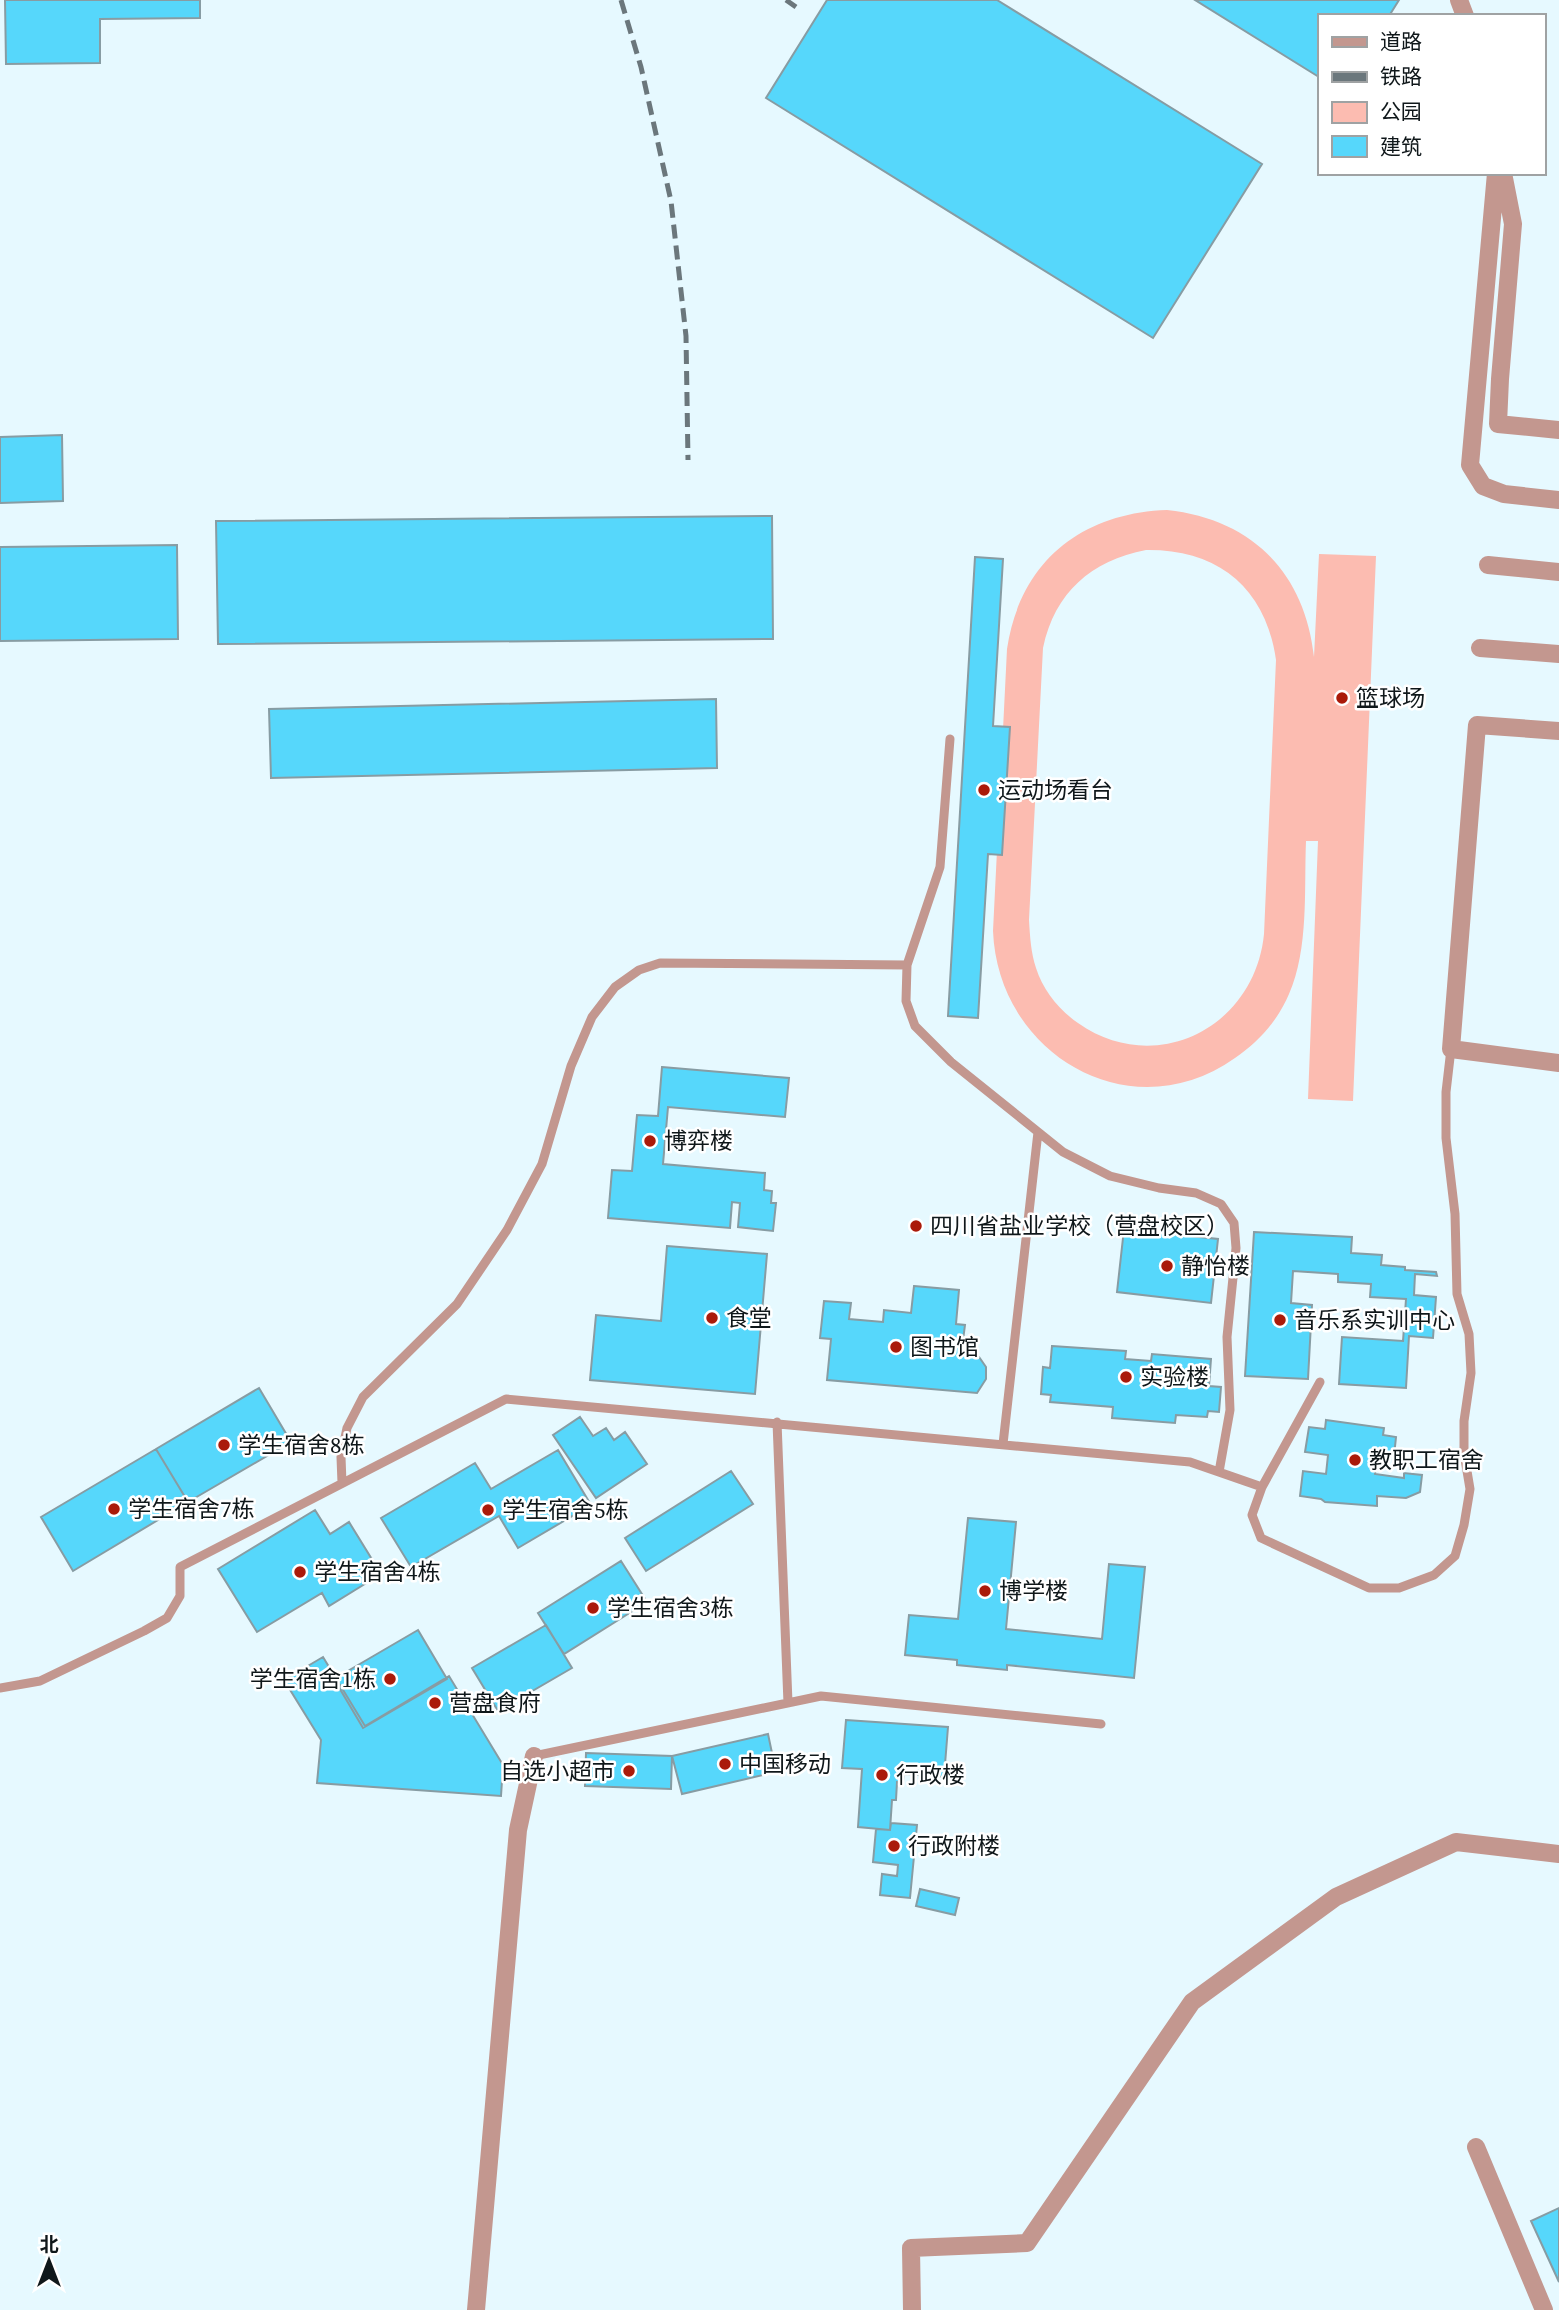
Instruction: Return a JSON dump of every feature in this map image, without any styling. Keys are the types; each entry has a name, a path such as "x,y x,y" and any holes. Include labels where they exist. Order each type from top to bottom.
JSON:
{"street":[{"path":"1496,175 1470,465 1483,486 1504,494 1559,499"},
{"path":"1503,175 1513,224 1498,424 1559,430"},
{"path":"1488,565 1559,572"},
{"path":"1480,648 1559,654"},
{"path":"1559,731 1477,725 1451,1049 1559,1063"},
{"path":"476,2310 518,1830 534,1756"},
{"path":"912,2310 911,2248 1027,2243 1192,2002 1336,1897 1456,1842 1559,1854"},
{"path":"1476,2147 1544,2310"}],"lane":[{"path":"950,739 940,867 906,965 906,1001 915,1026 951,1062 1063,1152 1110,1176 1159,1188 1196,1193 1221,1204 1234,1223 1236,1248 1227,1337 1230,1410 1219,1472"},
{"path":"342,1483 341,1457 347,1428 363,1397 457,1304 507,1230 542,1164 572,1066 592,1017 615,987 639,970 660,963 906,965"},
{"path":"1320,1382 1262,1487 1252,1515 1261,1538 1370,1588 1399,1588 1434,1575 1455,1556 1465,1525 1470,1489 1465,1453 1465,1421 1471,1373 1469,1334 1457,1294 1455,1214 1447,1138 1451,1049"},
{"path":"1003,1444 1038,1132"},
{"path":"0,1688 40,1681 144,1632 167,1618 180,1596 180,1567 506,1399 1190,1462 1262,1487"},
{"path":"777,1422 788,1703"},
{"path":"534,1756 821,1696 1101,1724"}],"green space":[{"path":"1167,510 1197,515 1225,525 1248,538 1269,555 1286,576 1309,627 1314,657 1319,554 1376,556 1353,1101 1308,1099 1318,841 1306,841 1303,938 1300,958 1285,1004 1267,1030 1252,1045 1235,1058 1195,1079 1154,1087 1114,1083 1077,1069 1044,1045 1018,1014 1001,975 993,931 1007,649 1014,618 1025,591 1041,568 1060,548 1082,532 1136,513","holes":["1146,550 1172,551 1216,565 1234,578 1262,612 1270,635 1276,660 1264,934 1257,967 1242,995 1222,1018 1197,1034 1169,1044 1139,1045 1108,1039 1071,1018 1047,992 1034,962 1029,920 1043,648 1056,611 1066,595 1092,571 1126,555"]}],"building":[{"path":"5,0 200,0 200,18 100,19 100,63 6,64"},
{"path":"827,0 997,0 1262,164 1153,338 766,98"},
{"path":"1195,0 1399,0 1390,14 1318,14 1318,76"},
{"path":"62,435 63,501 0,503 0,437"},
{"path":"772,516 773,639 218,644 216,521"},
{"path":"177,545 178,639 0,641 0,547"},
{"name":"运动场看台","path":"975,557 1003,559 993,726 1010,727 1002,855 988,854 978,1018 948,1016"},
{"path":"716,699 717,768 271,778 269,709"},
{"name":"博弈楼","path":"662,1067 789,1078 785,1117 668,1107 663,1164 765,1173 764,1190 772,1191 771,1203 776,1203 773,1231 738,1227 740,1203 732,1202 730,1228 608,1218 612,1170 632,1171 637,1115 658,1116"},
{"name":"静怡楼","path":"1124,1229 1218,1239 1211,1303 1117,1292"},
{"name":"音乐系实训中心","path":"1254,1232 1352,1237 1351,1253 1382,1255 1381,1265 1436,1272 1437,1276 1415,1274 1414,1295 1436,1297 1433,1338 1409,1336 1406,1388 1339,1384 1342,1337 1403,1341 1406,1299 1370,1297 1371,1284 1338,1282 1338,1274 1293,1271 1291,1303 1312,1305 1308,1379 1245,1376"},
{"name":"食堂","path":"667,1246 767,1254 755,1394 590,1380 596,1315 661,1321"},
{"name":"图书馆","path":"914,1286 959,1290 956,1324 965,1325 961,1355 979,1357 986,1367 986,1379 977,1393 827,1380 831,1339 820,1338 824,1301 851,1303 849,1319 883,1322 884,1310 911,1313"},
{"name":"实验楼","path":"1052,1346 1126,1351 1125,1359 1151,1361 1152,1354 1211,1359 1209,1386 1221,1387 1219,1412 1208,1411 1207,1417 1176,1415 1175,1423 1112,1418 1113,1407 1050,1402 1051,1395 1041,1394 1043,1367 1050,1368"},
{"name":"学生宿舍8栋","path":"259,1388 291,1442 188,1502 156,1449"},
{"path":"580,1417 593,1436 606,1428 614,1440 625,1432 647,1464 596,1498 553,1435"},
{"name":"教职工宿舍","path":"1326,1420 1384,1428 1383,1435 1396,1437 1394,1456 1383,1454 1381,1466 1376,1465 1375,1474 1404,1478 1404,1473 1422,1475 1420,1492 1406,1498 1377,1496 1377,1506 1325,1502 1300,1496 1303,1471 1326,1474 1328,1455 1305,1452 1309,1427 1325,1429"},
{"name":"学生宿舍7栋","path":"156,1449 188,1502 73,1571 41,1517"},
{"name":"学生宿舍5栋","path":"558,1450 591,1505 518,1548 499,1516 411,1567 381,1518 475,1463 491,1489"},
{"path":"731,1471 753,1504 646,1571 625,1538"},
{"name":"学生宿舍4栋","path":"315,1510 330,1534 349,1522 381,1574 329,1606 322,1593 257,1632 218,1569"},
{"name":"博学楼","path":"968,1518 1016,1522 1006,1629 1102,1639 1109,1564 1145,1567 1134,1678 1007,1665 1007,1670 957,1665 957,1660 905,1655 909,1615 958,1619"},
{"name":"学生宿舍3栋","path":"621,1561 647,1602 564,1654 538,1613"},
{"path":"546,1625 572,1668 498,1711 472,1668"},
{"name":"学生宿舍1栋","path":"418,1630 447,1679 363,1728 334,1679"},
{"name":"营盘食府","path":"323,1657 365,1726 449,1676 503,1765 501,1796 317,1783 321,1740 284,1680"},
{"name":"行政楼","path":"846,1720 948,1727 944,1777 904,1774 903,1782 897,1782 896,1800 892,1800 890,1830 858,1827 862,1769 842,1768"},
{"name":"中国移动","path":"768,1734 776,1772 682,1794 672,1756"},
{"name":"自选小超市","path":"586,1753 672,1756 671,1789 585,1786"},
{"name":"行政附楼","path":"891,1823 917,1825 910,1898 880,1895 882,1874 897,1876 898,1865 873,1862 876,1829 890,1830"},
{"path":"920,1889 959,1898 955,1915 916,1906"},
{"path":"1559,2208 1559,2282 1531,2221"}],"railway":[{"path":"621,0 641,67 671,201 686,336 688,460"},
{"path":"786,0 796,7"}],"place":[{"name":"篮球场","path":"1342,698"},
{"name":"运动场看台","path":"984,790"},
{"name":"博弈楼","path":"650,1141"},
{"name":"四川省盐业学校（营盘校区）","path":"916,1226"},
{"name":"静怡楼","path":"1167,1266"},
{"name":"食堂","path":"712,1318"},
{"name":"音乐系实训中心","path":"1280,1320"},
{"name":"图书馆","path":"896,1347"},
{"name":"实验楼","path":"1126,1377"},
{"name":"学生宿舍8栋","path":"224,1445"},
{"name":"教职工宿舍","path":"1355,1460"},
{"name":"学生宿舍7栋","path":"114,1509"},
{"name":"学生宿舍5栋","path":"488,1510"},
{"name":"学生宿舍4栋","path":"300,1572"},
{"name":"博学楼","path":"985,1591"},
{"name":"学生宿舍3栋","path":"593,1608"},
{"name":"学生宿舍1栋","path":"390,1679"},
{"name":"营盘食府","path":"435,1703"},
{"name":"中国移动","path":"725,1764"},
{"name":"自选小超市","path":"629,1771"},
{"name":"行政楼","path":"882,1775"},
{"name":"行政附楼","path":"894,1846"}]}
